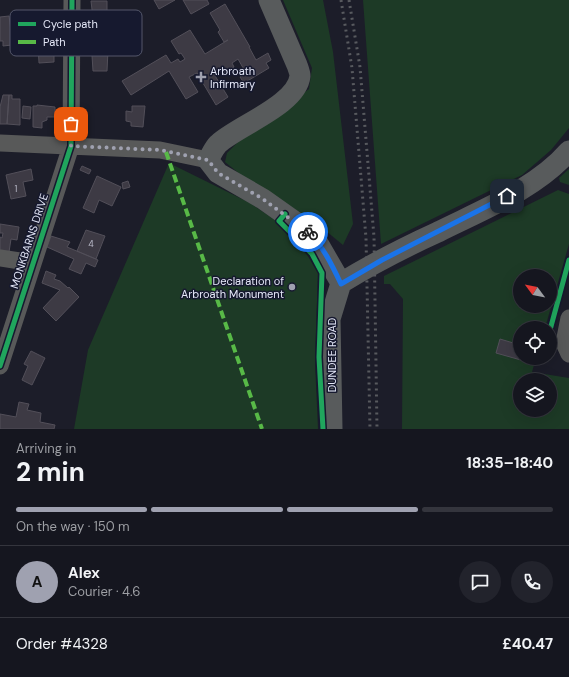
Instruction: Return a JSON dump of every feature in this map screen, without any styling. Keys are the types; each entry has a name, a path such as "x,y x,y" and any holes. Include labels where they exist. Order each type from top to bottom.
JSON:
{"main road":[{"path":"269,0 297,64 300,76 296,87 286,98 270,111 218,144 208,160 218,173 263,199 304,228 315,238 341,284 382,260 520,190 546,172 569,150"},
{"name":"DUNDEE ROAD","path":"332,429 330,319 341,284"}],"street":[{"name":"MONKBARNS DRIVE","path":"72,0 72,10"},
{"name":"MONKBARNS DRIVE","path":"0,366 71,146 72,56"},
{"path":"0,142 160,150 208,160"},
{"path":"0,258 33,263"},
{"path":"569,318 564,343 569,354"}],"green space":[{"path":"283,0 323,0 333,52 353,224 343,245 315,222 241,175 225,162 227,153 241,139 309,89 312,68"},
{"path":"363,0 569,0 569,128 551,150 522,175 381,244"},
{"path":"169,163 250,203 275,220 306,253 318,273 315,363 318,429 74,429 88,350"},
{"path":"569,169 569,185 560,182 559,178"},
{"path":"558,190 569,194 569,244 557,286 557,269 513,269 513,313 549,313 547,321 513,321 513,365 534,365 532,372 538,373 513,373 513,417 557,417 557,376 569,378 569,429 402,429 403,299 390,284 384,284 384,276"}],"building":[{"path":"154,0 175,0 159,9"},
{"path":"183,0 207,0 209,4 191,14"},
{"path":"91,1 107,1 107,10 92,10"},
{"path":"225,4 256,60 268,53 271,60 266,63 269,68 244,83 240,77 246,73 238,59 232,63 234,67 222,74 220,70 214,74 228,97 216,105 197,73 189,77 198,92 186,99 169,71 131,95 122,81 166,55 171,63 178,59 180,62 185,59 181,53 179,54 171,41 190,30 205,54 228,40 224,42 218,32 220,30 210,13"},
{"path":"9,16 10,45 3,46 3,41 0,41 0,17"},
{"path":"39,56 54,56 54,62 39,63"},
{"path":"92,56 108,56 107,71 93,71"},
{"path":"3,95 9,95 7,124 0,124 0,107"},
{"path":"9,95 12,95 12,99 20,99 20,125 7,124"},
{"path":"23,106 31,107 30,119 22,118"},
{"path":"33,106 55,107 55,117 47,117 47,120 42,122 42,128 33,127"},
{"path":"132,106 145,106 143,127 131,126 131,122 126,121 126,111 132,112"},
{"path":"82,166 91,170 89,174 80,170"},
{"path":"31,169 33,180 23,182 26,196 11,199 6,175"},
{"path":"97,176 121,187 112,206 99,200 94,213 83,208"},
{"path":"128,181 130,187 123,189 122,183"},
{"path":"0,224 19,227 17,240 11,239 9,252 0,251 0,237 2,238 3,233 0,233"},
{"path":"86,230 105,236 96,259 77,251"},
{"path":"51,236 70,242 67,247 98,260 95,267 86,263 81,274 69,269 74,259 47,247"},
{"path":"46,271 56,275 54,279 60,281 68,288 69,287 79,297 56,321 43,308 60,290 42,283"},
{"path":"500,339 513,343 513,358 496,353"},
{"path":"31,351 45,358 32,385 22,380 28,366 24,364"},
{"path":"19,402 29,404 27,410 41,413 40,422 55,425 54,429 0,429 0,414 16,417"}],"railway":[{"path":"341,0 352,68 366,238 370,429"},
{"path":"349,0 360,67 374,237 377,429"}],"marked path":[{"path":"166,152 262,429"}],"cycle path":[{"path":"72,0 72,10"},
{"path":"0,366 71,146 72,56"},
{"path":"285,214 279,221 312,254 322,273 319,357 323,429"},
{"path":"552,321 569,260"}],"way so far":[{"path":"71,124 71,146 160,150 208,160 218,173 263,199 308,232"}],"place":[{"name":"Arbroath Infirmary","path":"201,77"},
{"name":"Declaration of Arbroath Monument","path":"292,287"}],"route":[{"path":"308,232 315,238 331,263 341,284 363,270 432,234 471,216 507,196"}]}
